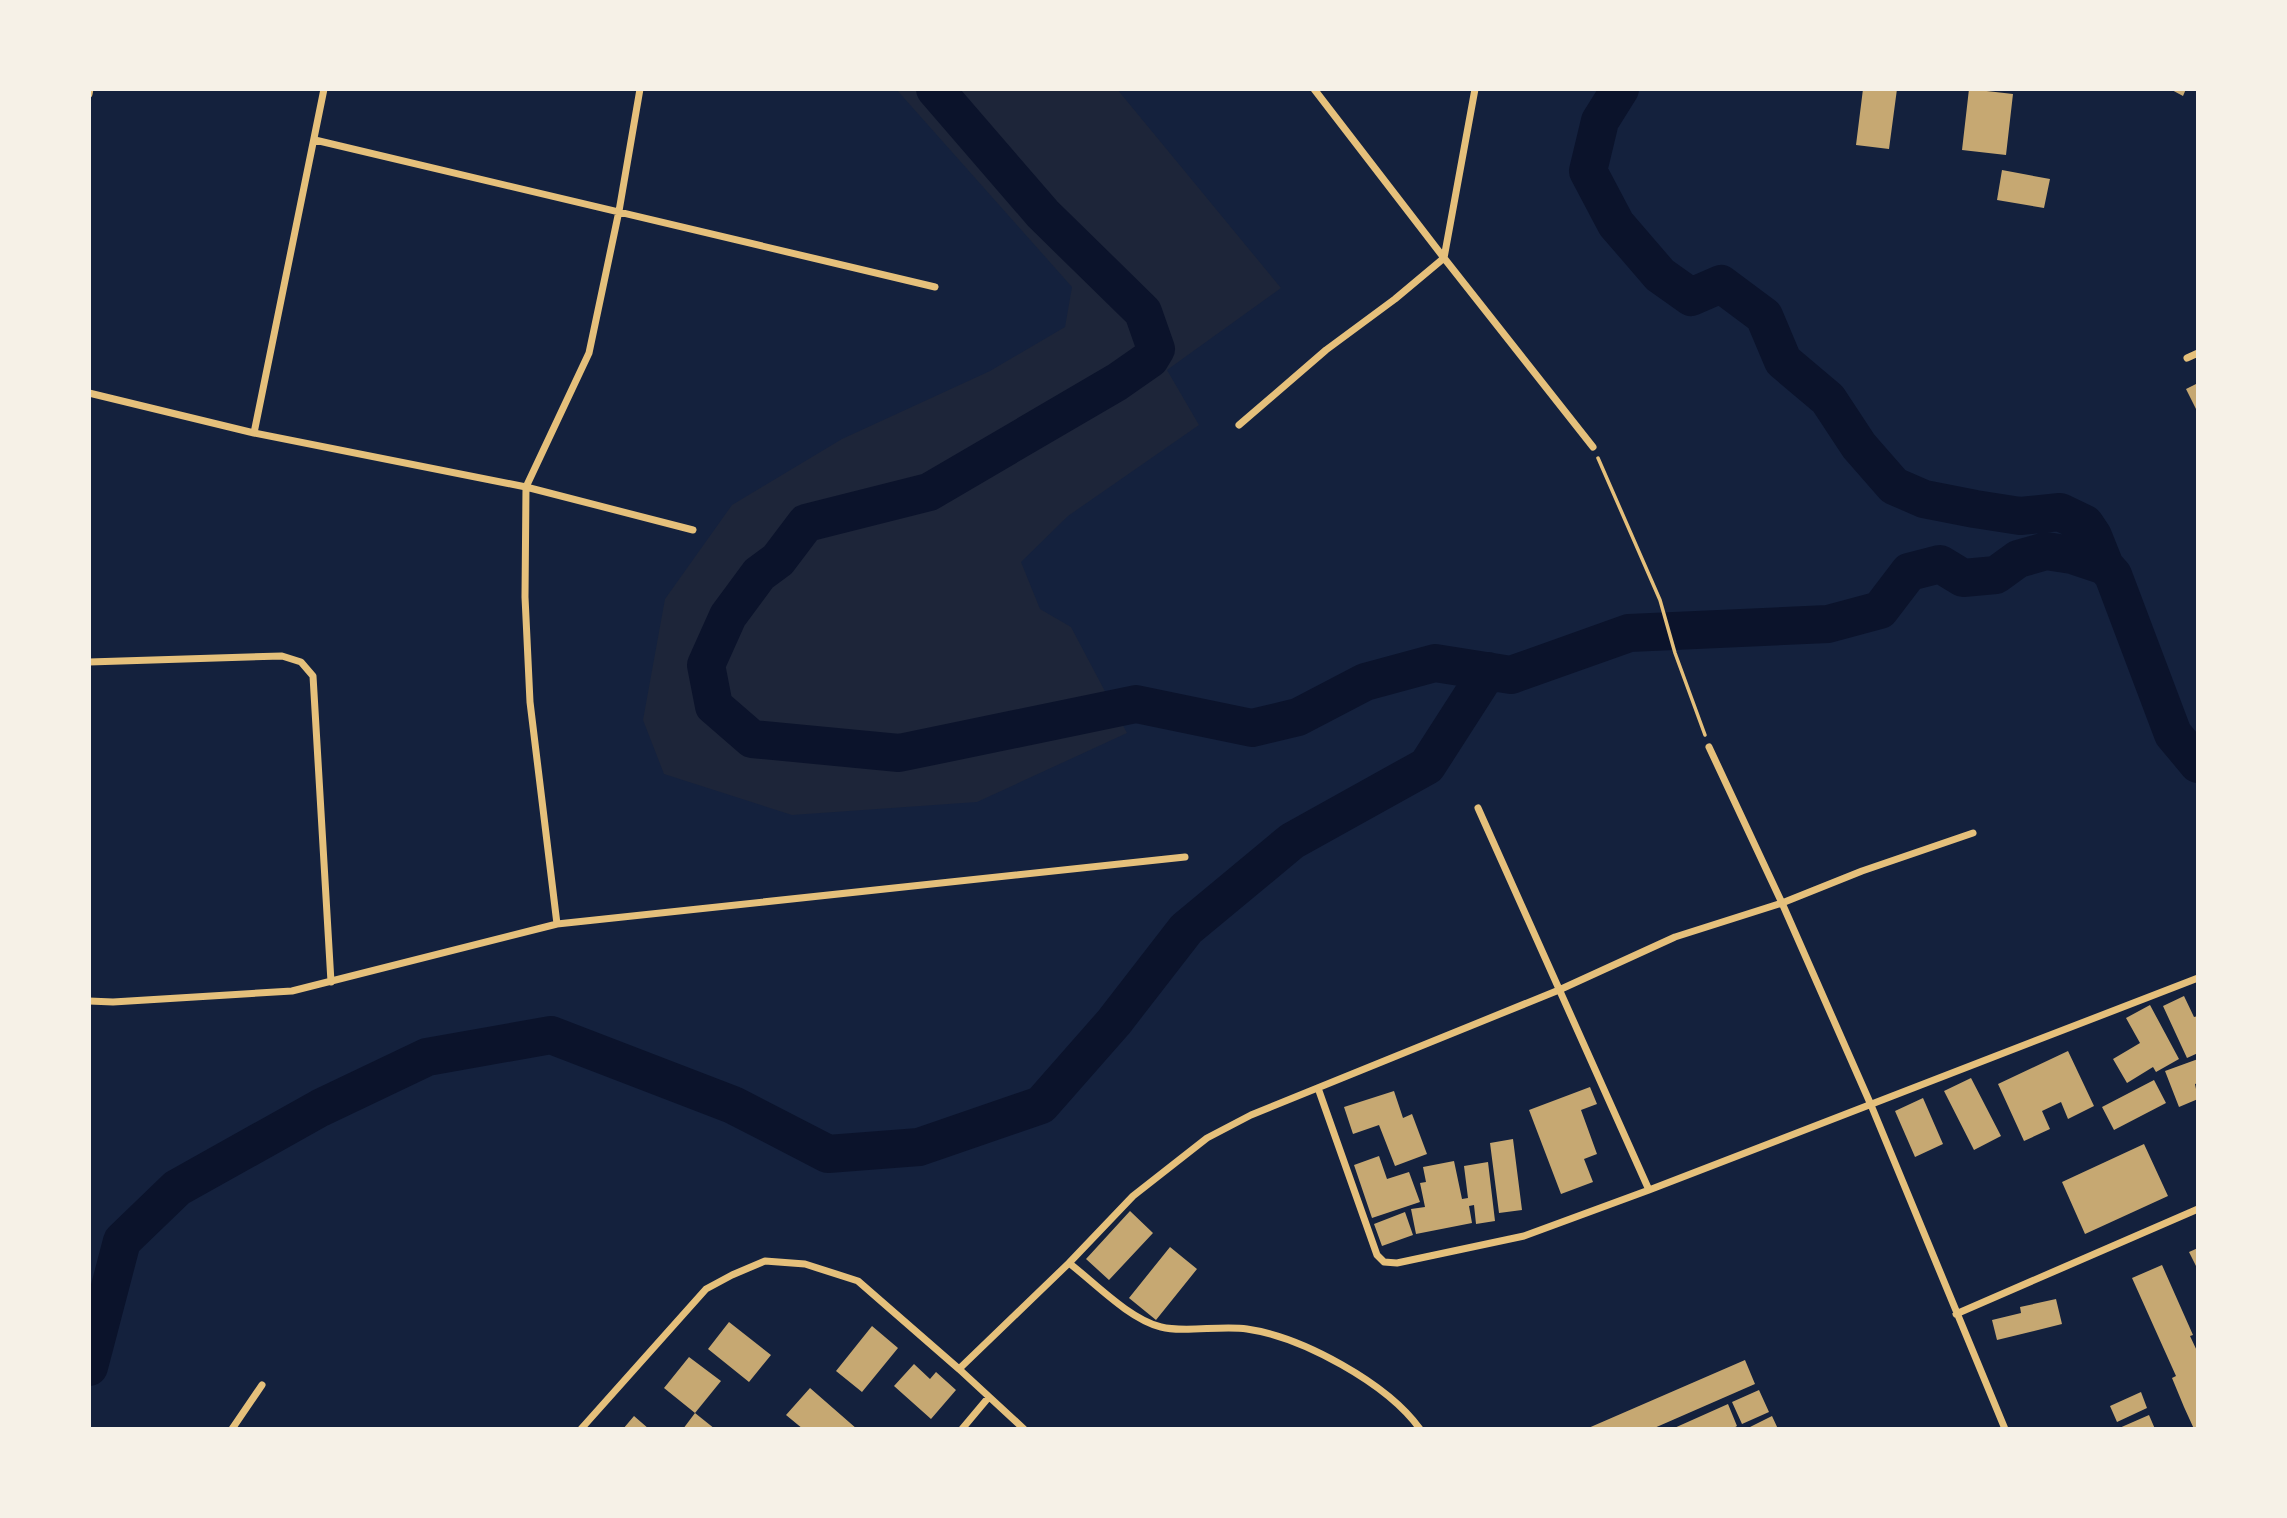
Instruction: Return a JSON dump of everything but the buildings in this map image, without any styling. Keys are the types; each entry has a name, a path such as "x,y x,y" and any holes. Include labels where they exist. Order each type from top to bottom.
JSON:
{"street":[{"path":"254,433 324,89"},
{"path":"557,924 530,702 525,597 526,487 589,353 619,211 640,89"},
{"path":"1314,89 1593,447"},
{"path":"1239,425 1326,350 1395,299 1444,258 1475,89"},
{"path":"315,141 935,287"},
{"path":"2187,358 2198,354"},
{"path":"89,393 254,433 526,487 693,530"},
{"path":"89,662 282,656 301,662 313,676 331,982"},
{"path":"1709,747 1782,903 1871,1105 2005,1429"},
{"path":"1478,808 1649,1191"},
{"path":"959,1368 1069,1263 1133,1196 1207,1138 1251,1115 1559,990 1675,937 1782,903 1862,871 1973,833"},
{"path":"89,1001 113,1002 292,991 557,924 1185,857"},
{"path":"1318,1088 1377,1255 1384,1262 1396,1263 1524,1236 1649,1191 2198,978"},
{"path":"1956,1314 2198,1209"},
{"path":"581,1429 706,1289 765,1261 805,1264 858,1281 959,1368 1024,1429"},
{"path":"1069,1263 1134,1315 1161,1328 1247,1329 1301,1345 1356,1372 1398,1403 1420,1429"},
{"path":"232,1429 262,1385"},
{"path":"962,1429 988,1398"}],"path":[{"path":"1593,447 1660,600 1675,653 1709,747"}],"shaded area":[{"path":"896,89 1117,89 1281,288 1167,370 1199,425 1068,516 1021,562 1040,609 1071,627 1127,733 977,802 792,815 664,774 643,720 665,599 732,505 842,439 990,371 1065,327 1072,287"}],"waterway":[{"path":"935,89 1043,214 1143,312 1156,349 1150,359 1117,382 929,492 806,523 778,560 759,574 728,616 706,665 714,706 752,739 899,753 1136,704 1252,728 1298,717 1365,682 1435,663 1511,675 1629,633 1828,624 1880,610 1909,572 1940,564 1963,578 1996,575 2018,559 2046,551 2072,555 2105,566 2113,575 2173,734 2198,764"},
{"path":"1620,89 1600,121 1588,171 1616,224 1660,275 1691,297 1721,284 1764,316 1783,361 1828,399 1859,446 1894,486 1924,499 1975,509 2020,516 2060,512 2085,524 2105,566"},
{"path":"89,1367 122,1241 177,1188 320,1108 427,1057 551,1035 733,1105 828,1154 919,1147 1041,1105 1114,1022 1186,929 1292,841 1427,766 1488,671"}]}
